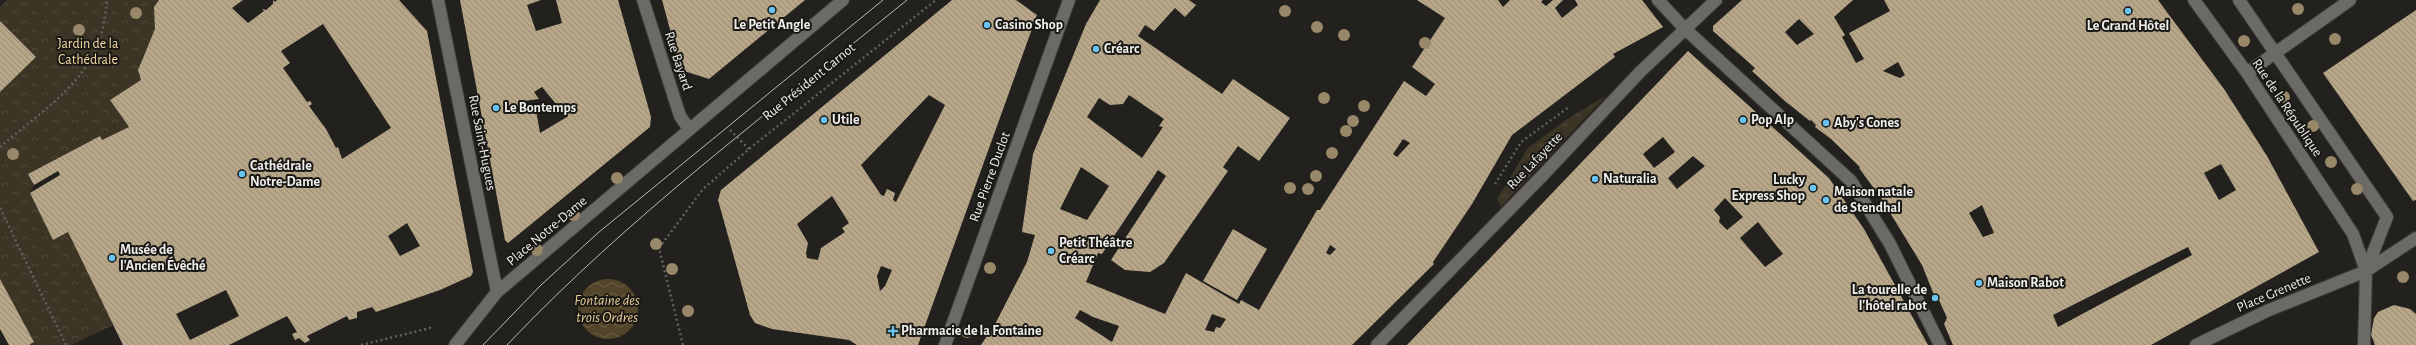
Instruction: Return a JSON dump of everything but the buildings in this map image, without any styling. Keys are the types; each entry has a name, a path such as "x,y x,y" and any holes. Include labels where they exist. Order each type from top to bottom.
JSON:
{"street":[{"name":"Rue Saint-Hugues","path":"438,0 498,292"},
{"name":"Rue Bayard","path":"643,0 680,116 689,129"},
{"path":"689,129 843,0"},
{"name":"Rue Pierre Duclot","path":"945,345 1069,0"},
{"path":"1658,0 1684,28 1851,181 1890,244 1940,345"},
{"name":"Rue Lafayette","path":"1377,345 1684,28 1716,0"},
{"name":"Rue de la République","path":"2194,0 2247,73 2353,234 2366,271"},
{"name":"Rue de la République","path":"2240,0 2387,217 2366,271"},
{"path":"2247,73 2275,51 2350,0"},
{"name":"Place Notre-Dame","path":"455,345 498,292 689,129"},
{"name":"Place Grenette","path":"2196,345 2268,310 2366,271 2416,238"},
{"path":"2364,345 2366,271"}],"path":[{"path":"0,147 74,81 93,56 105,19 107,0"},
{"name":"Rue Président Carnot","path":"683,345 659,248 703,189 749,149 936,0"},
{"path":"0,208 66,345"},
{"path":"361,345 430,328 435,334"}],"green space":[{"name":"Jardin de la Cathédrale","path":"7,0 159,0 155,7 155,30 139,68 141,80 110,100 129,127 102,140 99,136 28,174 34,185 30,193 53,239 68,232 113,325 72,345 29,345 34,342 0,279 0,92 36,57 0,21 0,7"},
{"path":"1606,96 1501,207 1497,199 1528,148 1567,119"}],"water":[{"name":"Fontaine des trois Ordres","path":"608,279 625,284 633,292 638,309 633,326 625,334 608,339 591,334 583,326 578,309 583,292 591,284"}],"tram line":[{"path":"483,345 541,285 599,232 883,0"},
{"path":"507,345 553,298 651,209 701,166 907,0"}],"place":[{"name":"Le Petit Angle","path":"772,10"},
{"name":"Le Grand Hôtel","path":"2128,11"},
{"name":"Casino Shop","path":"987,25"},
{"name":"Créarc","path":"1096,49"},
{"name":"Le Bontemps","path":"496,108"},
{"name":"Utile","path":"824,120"},
{"name":"Pop Alp","path":"1743,120"},
{"name":"Aby's Cones","path":"1826,123"},
{"name":"Cathédrale Notre-Dame","path":"242,174"},
{"name":"Naturalia","path":"1595,179"},
{"name":"Lucky Express Shop","path":"1813,188"},
{"name":"Maison natale de Stendhal","path":"1826,200"},
{"name":"Petit Théâtre Créarc","path":"1051,251"},
{"name":"Musée de l'Ancien Évêché","path":"112,258"},
{"name":"Maison Rabot","path":"1979,283"},
{"name":"La tourelle de l'hôtel rabot","path":"1935,298"},
{"name":"Pharmacie de la Fontaine","path":"893,331"}]}
